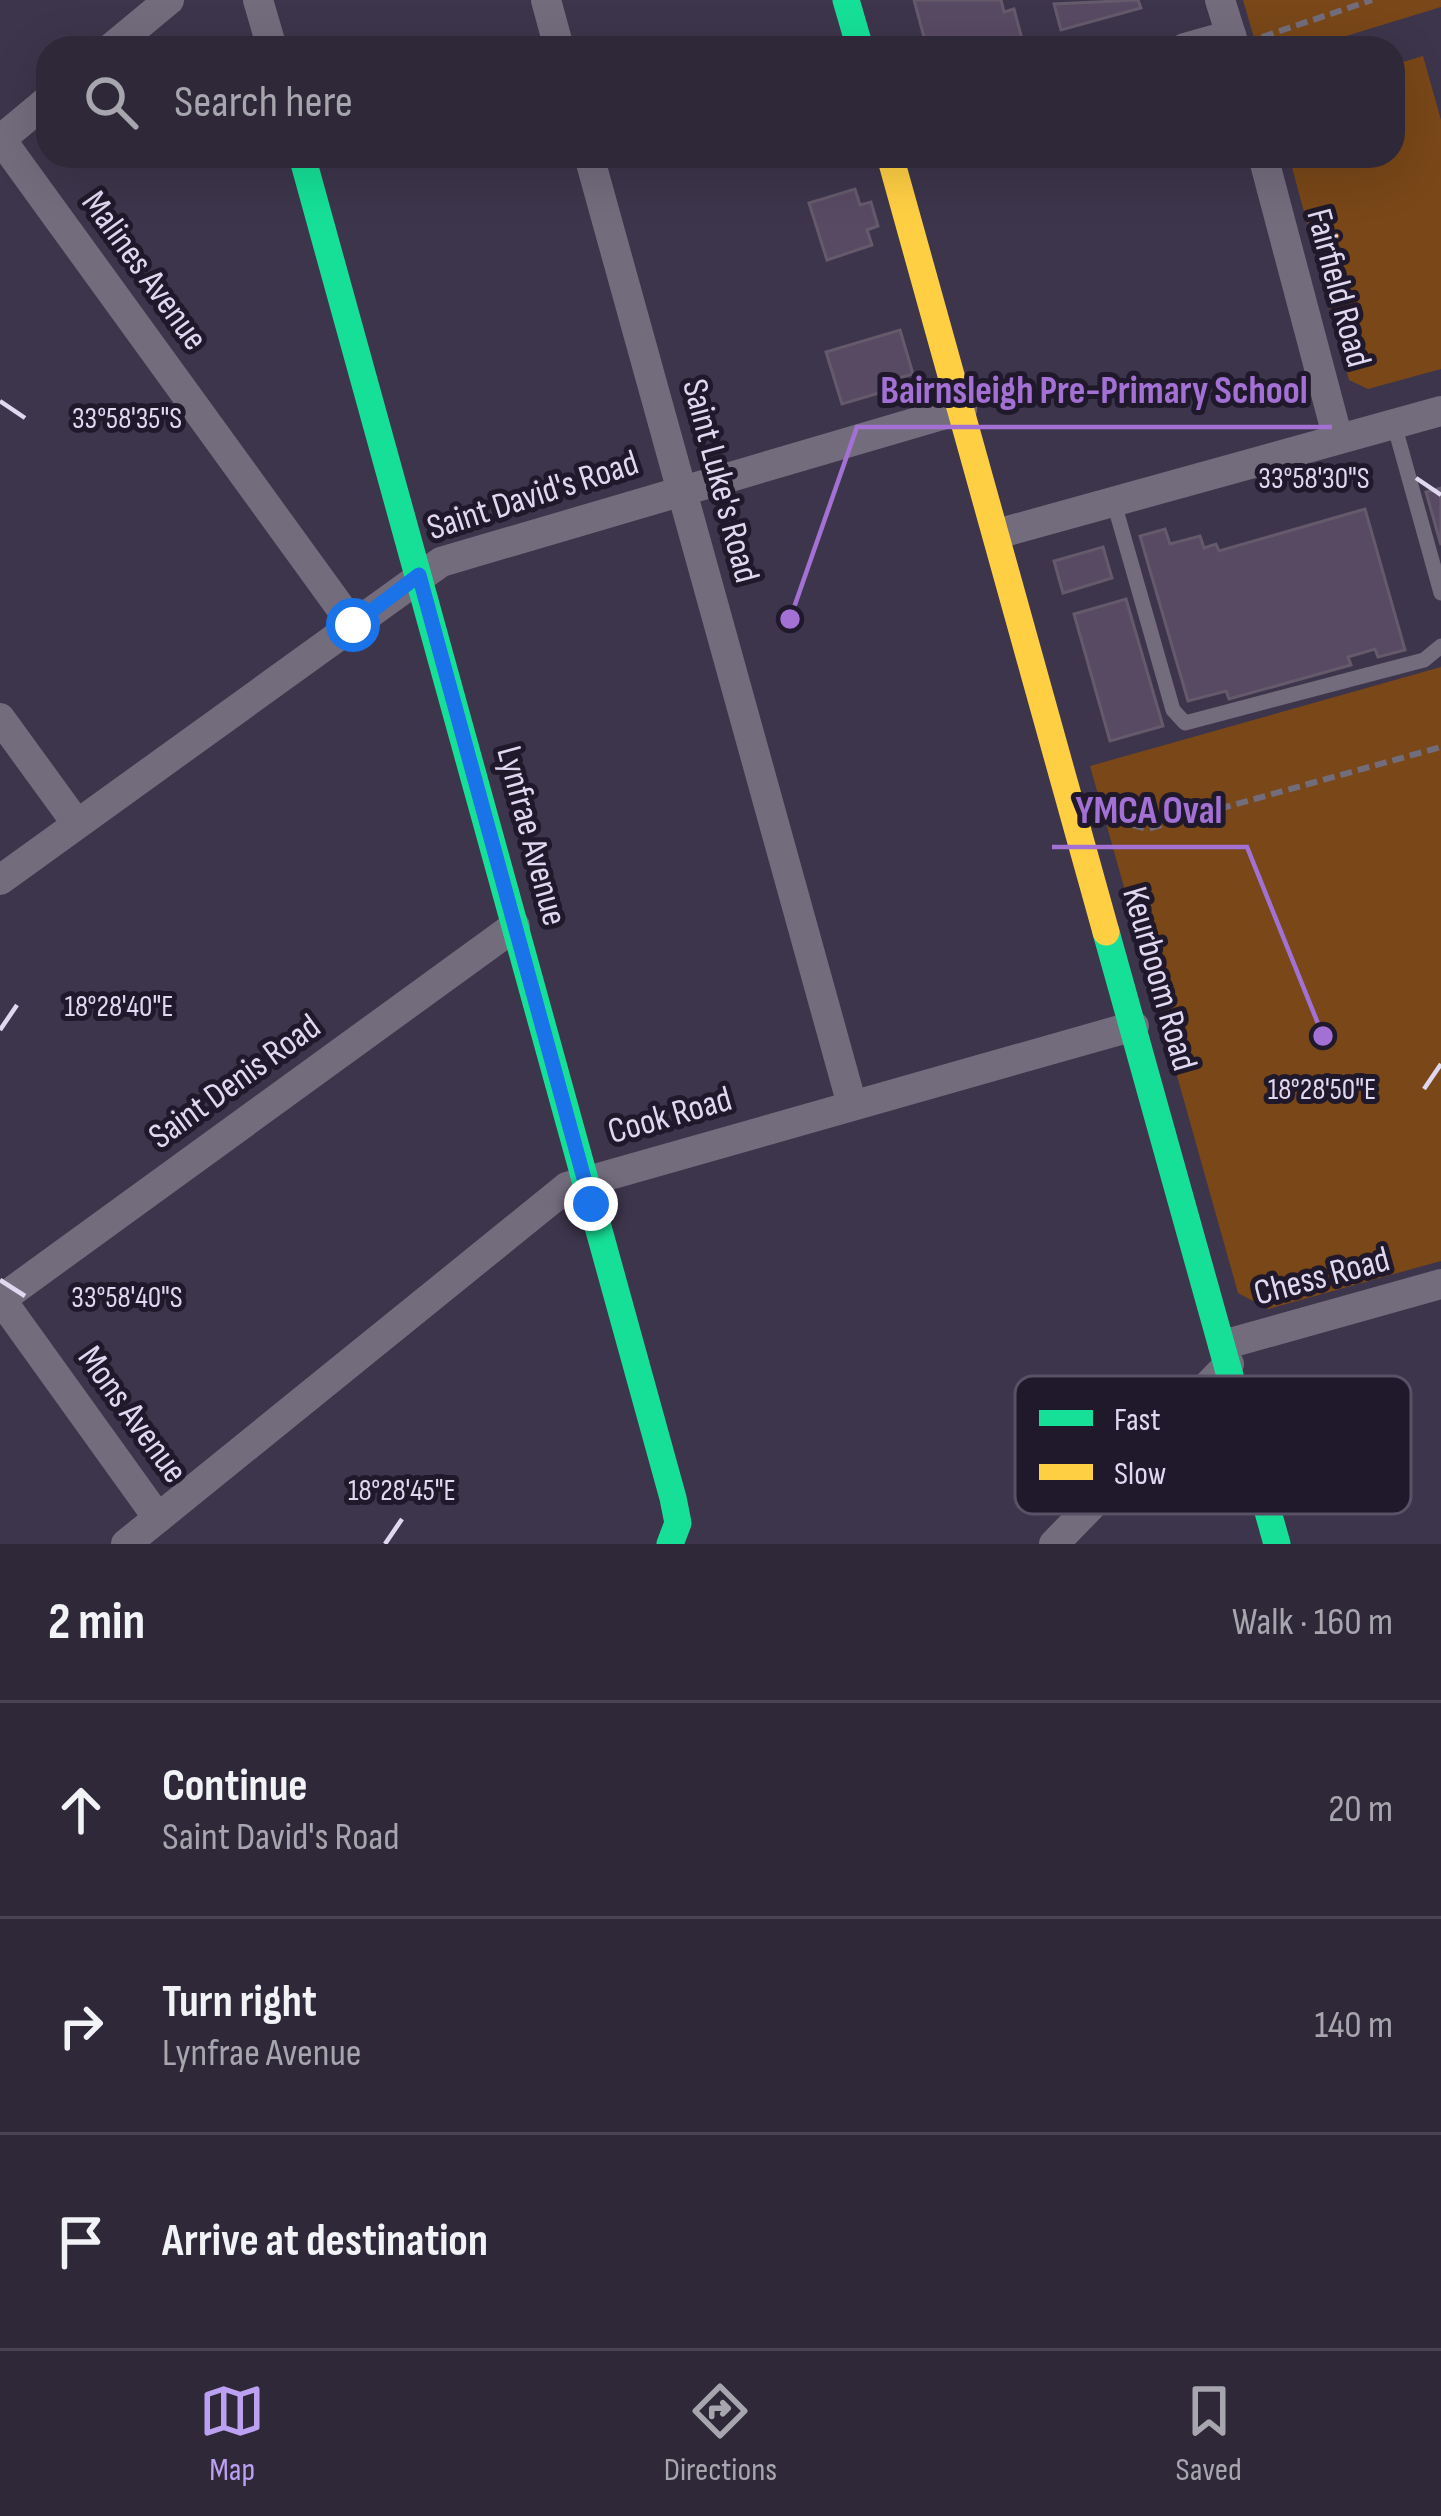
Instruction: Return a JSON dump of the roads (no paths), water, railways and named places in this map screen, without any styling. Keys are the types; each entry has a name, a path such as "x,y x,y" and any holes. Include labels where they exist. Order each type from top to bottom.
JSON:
{"main road":[{"path":"846,0 856,36"},
{"name":"Lynfrae Avenue","path":"305,168 673,1498 678,1523 672,1541"},
{"name":"Keurboom Road","path":"893,168 1232,1376"},
{"name":"Keurboom Road","path":"1269,1514 1277,1544"}],"street":[{"path":"126,36 169,0"},
{"path":"258,0 268,36"},
{"path":"546,0 556,36"},
{"path":"1220,0 1232,36"},
{"path":"0,139 36,110"},
{"name":"Malines Avenue","path":"0,139 353,625"},
{"name":"Saint Luke's Road","path":"592,168 852,1105"},
{"name":"Fairfield Road","path":"1267,168 1338,439"},
{"name":"Saint David's Road","path":"0,880 419,575 459,554 962,409"},
{"path":"998,534 1441,411"},
{"path":"0,718 77,824"},
{"name":"Saint Denis Road","path":"0,1299 515,926"},
{"name":"Cook Road","path":"126,1544 553,1196 585,1180 1134,1026"},
{"name":"Chess Road","path":"1226,1354 1441,1284"},
{"name":"Mons Avenue","path":"0,1299 158,1518"},
{"path":"1206,1376 1226,1354"},
{"path":"1054,1544 1081,1514"}],"lane":[{"path":"1394,424 1441,593"},
{"path":"1114,503 1171,705 1180,720 1194,723 1424,660 1441,646"}],"place":[{"name":"Bairnsleigh Pre-Primary School","path":"790,619"},
{"name":"YMCA Oval","path":"1323,1036"}]}
